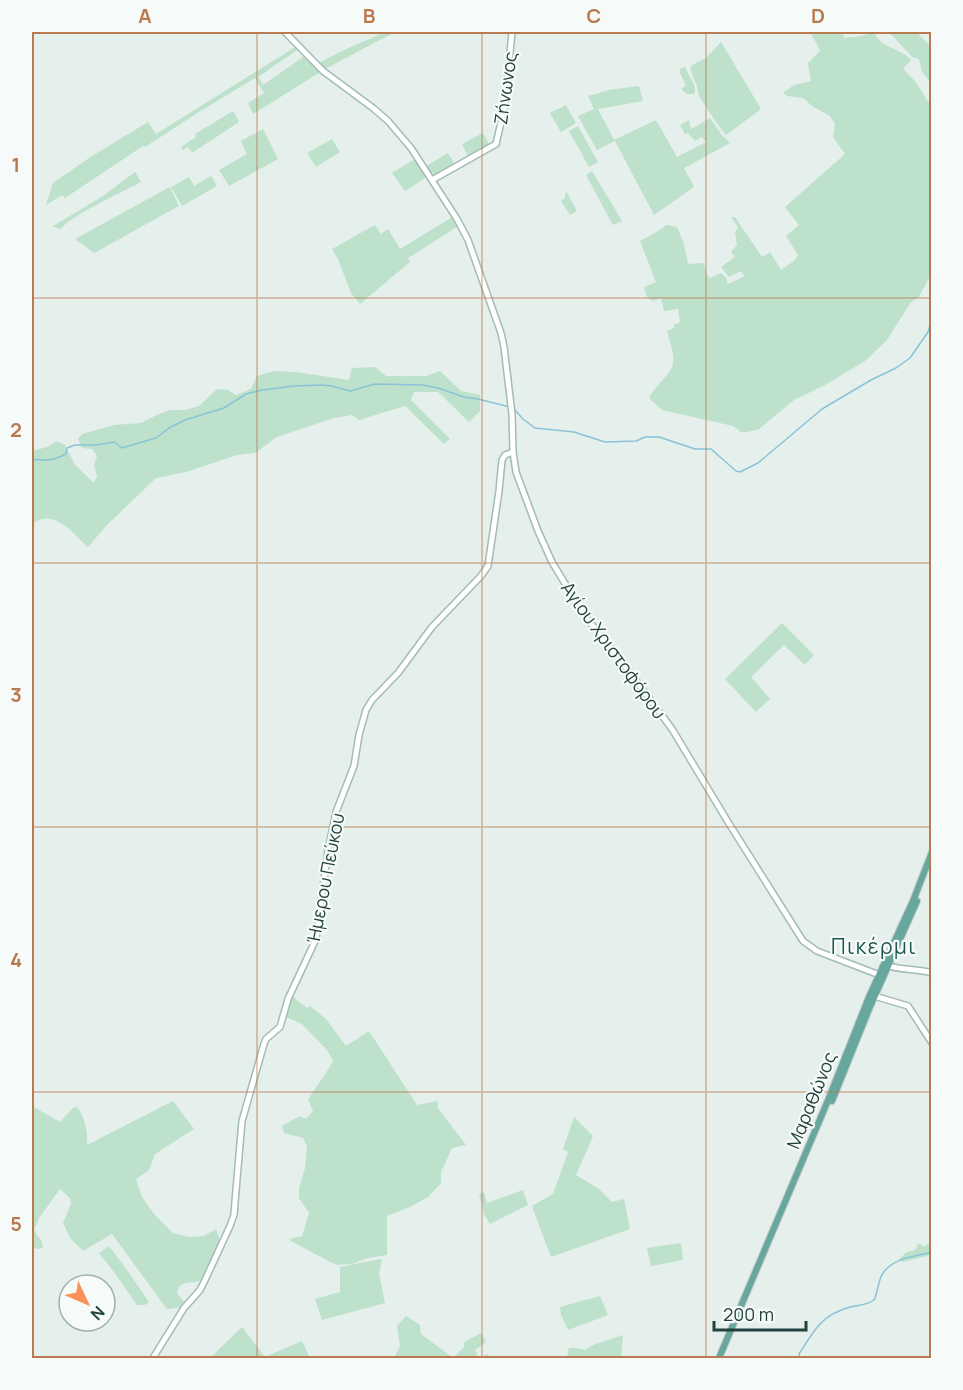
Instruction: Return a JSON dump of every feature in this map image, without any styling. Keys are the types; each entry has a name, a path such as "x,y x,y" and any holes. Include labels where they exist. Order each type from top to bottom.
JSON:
{"main road":[{"name":"Μαραθώνος","path":"721,1359 932,852"},
{"name":"Μαραθώνος","path":"887,963 911,917 932,864"}],"street":[{"name":"Αγίου Χριστοφόρου","path":"285,32 324,71 374,108 411,148 468,240 504,347 512,414 514,464 520,486 537,531 569,592 584,615 660,711 803,941 817,951 881,976"},
{"name":"Ζήνωνος","path":"432,180 496,144 505,105 512,32"},
{"name":"Ήμερου Πεύκου","path":"153,1359 184,1308 200,1290 230,1227 235,1208 243,1116 264,1044 268,1037 280,1027 288,999 316,939 328,850 336,812 354,766 366,710 372,700 398,673 432,627 488,566 500,491 502,460 505,455 513,453"},
{"path":"887,963 899,969 932,973"},
{"path":"872,996 908,1006 932,1043"}],"green space":[{"path":"384,32 395,32 325,69 318,63 357,44"},
{"path":"810,32 841,32 845,38 874,32 881,42 911,60 903,69 915,81 931,106 931,274 919,297 911,302 887,340 865,361 794,400 759,429 741,432 733,426 662,410 649,398 672,368 672,347 667,331 680,322 678,309 664,311 661,298 653,301 647,297 644,287 656,282 640,241 666,225 677,227 684,244 688,264 704,263 706,273 710,278 721,273 728,284 745,276 741,271 729,277 721,267 735,257 731,252 737,245 735,232 738,227 731,217 735,217 762,257 770,252 781,270 795,260 798,255 786,236 799,225 785,207 845,154 833,137 835,124 830,116 803,98 787,96 783,93 794,85 811,81 808,63 820,51"},
{"path":"889,32 916,32 931,46 930,82 922,72 919,59 912,57"},
{"path":"721,42 761,109 726,135 699,96 690,69 692,65 706,58"},
{"path":"297,46 300,48 258,77 263,85 306,55 322,71 253,114 248,103 264,93 255,78 145,147 143,146 65,198 62,195 46,205 53,183 92,156 148,122 156,134"},
{"path":"685,67 694,84 694,94 687,94 682,90 686,85 680,69"},
{"path":"639,86 643,101 598,109 614,140 656,120 677,157 706,142 702,137 695,141 688,133 685,134 680,125 689,120 691,129 710,118 730,143 684,168 694,187 654,215 615,141 597,150 578,116 594,109 588,96 609,90"},
{"path":"566,105 576,123 561,132 550,113"},
{"path":"233,111 239,122 192,153 188,147 183,150 181,147 196,137 195,134"},
{"path":"578,126 598,162 589,167 569,131"},
{"path":"263,129 278,159 229,186 219,170 247,154 241,141"},
{"path":"483,133 489,144 468,156 462,144"},
{"path":"332,139 340,152 316,167 307,153"},
{"path":"448,153 454,163 435,174 430,172 426,166"},
{"path":"415,159 428,176 405,191 392,173"},
{"path":"592,171 622,221 613,225 586,175"},
{"path":"135,172 141,182 88,210 60,229 53,226 103,196"},
{"path":"211,176 217,186 182,206 171,187 189,177 194,186"},
{"path":"170,187 179,206 94,253 75,239"},
{"path":"566,191 577,211 570,215 561,201 565,198"},
{"path":"454,216 460,225 408,258 410,262 360,304 351,293 332,249 375,225 381,234 388,229 400,249"},
{"path":"375,367 386,376 426,376 440,371 461,391 480,395 480,411 469,422 438,392 414,392 411,400 450,439 444,444 405,406 359,420 352,415 334,418 277,437 255,453 237,455 186,472 156,478 107,525 88,547 69,529 55,520 48,518 32,524 32,451 47,447 57,441 65,445 75,465 94,483 97,476 94,465 97,456 92,449 82,448 78,439 82,434 114,425 141,423 170,410 185,410 199,406 217,389 228,390 236,395 251,389 257,376 274,371 349,380 352,368"},
{"path":"782,623 814,655 805,665 784,645 751,677 770,699 756,712 725,679"},
{"path":"292,996 307,1008 310,1006 326,1019 346,1046 369,1031 417,1105 438,1101 438,1108 466,1145 452,1148 441,1172 441,1183 428,1197 387,1216 387,1255 368,1258 352,1264 336,1265 289,1240 302,1236 309,1213 299,1198 307,1147 303,1138 284,1133 282,1126 300,1116 306,1119 313,1111 308,1100 333,1061 327,1050 302,1024 286,1017"},
{"path":"173,1101 194,1129 155,1154 149,1170 136,1179 142,1197 154,1214 173,1233 190,1237 204,1236 216,1229 221,1245 205,1277 178,1288 177,1293 186,1304 183,1307 167,1309 112,1234 83,1251 71,1239 63,1223 71,1204 70,1198 60,1189 39,1218 34,1230 43,1248 37,1249 32,1246 32,1106 60,1122 73,1108 77,1107 85,1125 87,1145"},
{"path":"574,1117 593,1136 576,1175 599,1189 612,1202 624,1199 630,1229 551,1257 532,1206 553,1194 568,1152 563,1149"},
{"path":"523,1190 528,1205 490,1224 484,1214 479,1194 484,1192 487,1203"},
{"path":"681,1243 683,1260 651,1266 647,1248"},
{"path":"918,1244 924,1247 931,1244 931,1255 903,1262 899,1259 907,1252 915,1250"},
{"path":"109,1246 149,1302 145,1305 137,1305 117,1273 99,1253"},
{"path":"382,1260 379,1274 385,1303 322,1320 315,1299 340,1292 340,1267"},
{"path":"600,1296 608,1315 568,1330 560,1307"},
{"path":"406,1316 420,1325 421,1334 453,1358 394,1358 400,1346 397,1326"},
{"path":"242,1327 265,1357 302,1341 310,1358 210,1358"},
{"path":"481,1333 486,1342 475,1350 479,1358 453,1358 464,1347 464,1342"},
{"path":"623,1335 621,1358 568,1358 567,1356 569,1348 585,1350 595,1344"}],"waterway":[{"path":"514,409 535,428 574,432 605,442 636,441 645,437 659,437 695,449 711,449 740,472 758,463 822,409 910,358 928,332 932,318"},
{"path":"32,460 57,458 66,454 67,448 75,445 114,442 122,448 156,438 185,420 224,408 246,394 294,386 321,385 350,391 375,384 423,385 510,407"},
{"path":"800,1358 799,1354 813,1332 830,1316 838,1311 874,1300 881,1276 888,1268 905,1258 932,1252"}],"district":[{"name":"Πικέρμι","path":"874,946"}]}
